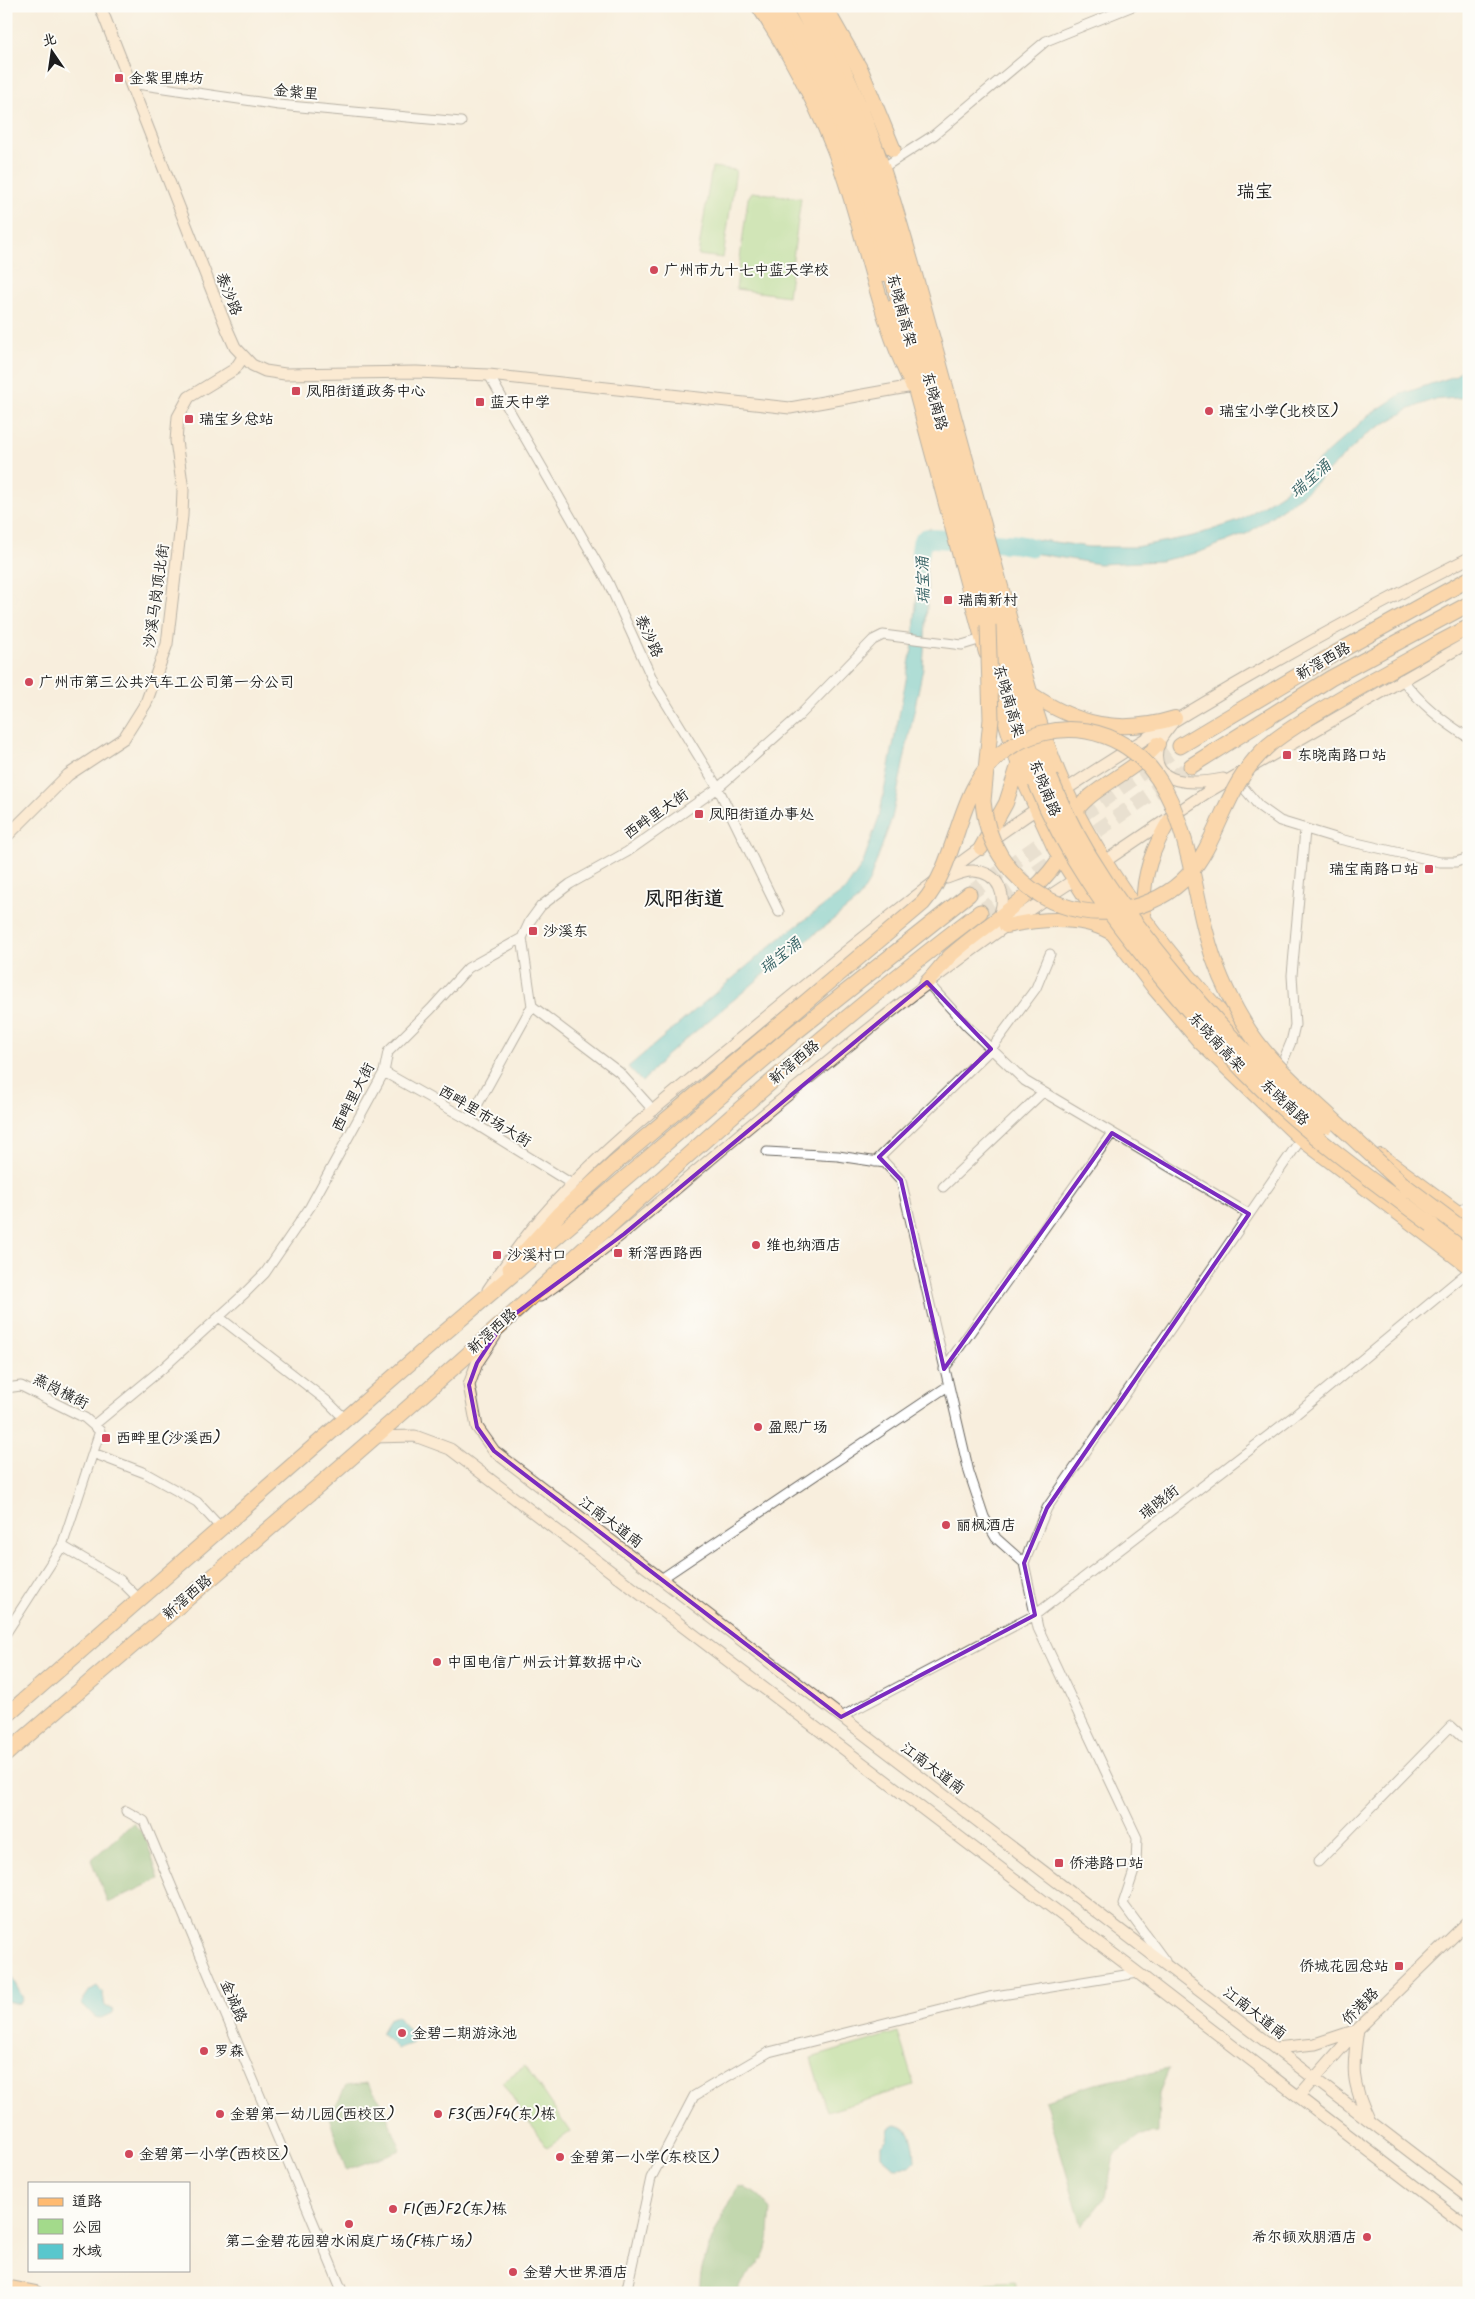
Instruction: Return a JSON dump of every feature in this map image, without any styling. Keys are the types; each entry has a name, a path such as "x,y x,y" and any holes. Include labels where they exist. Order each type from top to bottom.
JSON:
{"highway":[{"path":"759,6 790,56 826,130 842,172 889,330 899,357 914,386"},
{"name":"东晓南高架","path":"782,6 824,79 865,178 985,632 1017,731 1048,812 1079,870 1129,939 1210,1036 1277,1104 1370,1179 1469,1252"},
{"name":"东晓南高架","path":"800,6 839,79 878,173 1024,702 1050,778 1071,826 1108,887 1168,965 1222,1028 1265,1072 1302,1105 1469,1234"},
{"path":"824,6 861,72 893,148"},
{"name":"新滘西路","path":"1180,746 1328,658 1469,579"},
{"name":"新滘西路","path":"1191,766 1331,678 1469,604"},
{"path":"985,632 990,719 983,801 984,814 993,842 1010,870 1034,891 1073,909 1102,912 1136,908 1165,895 1187,878 1206,853 1237,783 1257,756 1270,744 1310,717 1469,627"},
{"path":"480,1303 543,1231 614,1164 923,903 936,887 945,868 970,794 992,762 1002,753 1025,739 1051,731 1068,729 1096,733 1116,741 1135,753 1154,772 1169,796 1180,824 1210,948 1220,976 1244,1022 1259,1045 1279,1069 1408,1188"},
{"name":"新滘西路","path":"6,1716 480,1303 792,1035 969,894"},
{"name":"新滘西路","path":"6,1754 504,1322 741,1106 885,986 980,912"}],"main road":[{"name":"泰沙路","path":"100,6 227,330 243,357 264,372 285,374 425,372 489,375 790,408 914,386"},
{"name":"东晓南路","path":"772,6 814,78 844,146 866,211 985,632 1018,766 1035,810 1060,858 1074,880 1154,988 1200,1042 1300,1139 1469,1267"},
{"name":"东晓南路","path":"809,6 847,75 884,167 955,415 1030,693 1065,790 1105,861 1145,918 1207,996 1278,1073 1360,1140 1465,1213"},
{"name":"沙溪马岗顶北街","path":"6,837 68,775 124,738 146,704 167,644 181,526 183,490 176,441 178,417 189,397 235,369 243,357"},
{"path":"480,1303 520,1243 572,1184 654,1111 814,978 932,884 1035,810 1175,718 1375,606 1469,558"},
{"path":"504,1322 606,1248 750,1126 928,982 948,957 1002,922 1105,861 1234,776 1469,642"},
{"path":"1030,693 1052,708 1072,716 1116,726 1140,727 1175,718"},
{"path":"1074,880 1070,841 1071,819 1076,810 1088,799 1137,766 1158,744 1175,718"},
{"path":"1158,744 1159,765 1174,780 1193,784 1234,776"},
{"path":"981,848 1006,803 1018,766"},
{"path":"1002,922 1055,866 1060,858 1067,837 1065,790"},
{"path":"1002,922 1066,921 1094,925 1115,935 1116,928 1125,920 1134,916 1145,918 1143,896 1147,872 1156,843 1173,815"},
{"path":"932,884 958,873 972,870 987,874 1001,889 1004,906 1002,922"},
{"name":"江南大道南","path":"504,1322 477,1363 469,1385 477,1427 494,1451 1469,2196"},
{"path":"373,1437 415,1436 450,1449 1299,2096 1469,2228"},
{"name":"侨港路","path":"1299,2096 1358,2029 1469,1921"},
{"path":"1275,2048 1315,2044 1358,2029 1353,2080 1356,2092 1370,2121"},
{"path":"6,2287 36,2293"}],"street":[{"path":"884,167 941,129 1046,41 1133,6"},
{"name":"金紫里","path":"130,84 279,105 461,122"},
{"name":"泰沙路","path":"489,375 608,582 655,685 718,788 778,912"},
{"name":"西畔里大街","path":"97,1428 219,1317 265,1272 310,1207 384,1072 388,1052 468,968 522,938 530,921 541,906 570,884 627,852 718,788 798,717 873,640 883,635 962,645 985,632"},
{"path":"1402,679 1414,696 1441,720 1469,738"},
{"path":"1234,776 1260,806 1280,821 1306,830 1440,862 1456,862 1469,858"},
{"path":"1278,1073 1291,1042 1295,1025 1292,975 1306,830"},
{"path":"469,1120 532,1006 522,938"},
{"path":"875,1162 991,1049 1036,988 1050,954"},
{"path":"928,982 967,1026 1025,1081 1249,1214"},
{"path":"532,1006 619,1072 654,1111"},
{"name":"西畔里市场大街","path":"384,1072 469,1120 572,1184"},
{"path":"943,1187 1043,1092"},
{"path":"944,1369 1112,1133"},
{"path":"1166,1964 1123,1904 1136,1865 1137,1838 1038,1628 1024,1563 1046,1508 1300,1139"},
{"path":"767,1152 838,1156 885,1163 901,1180 969,1472 984,1517 996,1538 1024,1563"},
{"name":"瑞晓街","path":"841,1716 1035,1615 1295,1415 1469,1271"},
{"path":"219,1317 327,1401 346,1420"},
{"name":"燕岗横街","path":"6,1388 21,1386 85,1418 97,1428"},
{"path":"662,1579 948,1386"},
{"path":"6,1633 62,1546 93,1453 97,1428"},
{"path":"93,1453 145,1473 197,1502 222,1528"},
{"path":"62,1546 120,1580 139,1600"},
{"path":"1318,1862 1451,1726 1469,1743"},
{"name":"金诚路","path":"126,1811 144,1821 343,2293"},
{"path":"626,2293 651,2178 694,2096 769,2052 989,1997 1138,1973"}],"highlighted area":[{"path":"927,982 991,1049 879,1157 901,1180 944,1369 1112,1133 1249,1214 1047,1508 1024,1563 1035,1615 841,1717 494,1451 477,1427 469,1385 477,1363 504,1322 624,1234"}],"green space":[{"path":"712,167 736,170 723,258 698,255"},
{"path":"752,192 801,198 788,296 736,289 748,198"},
{"path":"133,1823 145,1836 159,1879 108,1903 91,1860"},
{"path":"898,2032 914,2085 827,2112 811,2058"},
{"path":"525,2066 570,2132 547,2148 502,2082"},
{"path":"1169,2069 1159,2093 1158,2133 1141,2135 1114,2155 1106,2196 1082,2226 1045,2100 1094,2084"},
{"path":"367,2083 380,2100 401,2150 346,2170 329,2117 346,2086"},
{"path":"738,2186 749,2189 757,2194 771,2210 766,2250 757,2265 741,2283 738,2293 700,2293 700,2280 707,2252"},
{"path":"1014,2281 1018,2293 953,2293 988,2283"}],"water":[{"path":"1466,365 1469,365 1469,397 1432,400 1408,410 1367,434 1307,491 1248,533 1200,552 1160,561 1099,564 1009,549 1006,535 1089,547 1135,547 1193,536 1239,521 1282,493 1368,416 1401,394 1455,376"},
{"path":"930,528 935,544 925,547 928,592 923,668 892,818 869,882 858,900 667,1055 642,1082 628,1067 779,939 845,890 862,865 879,817 913,644 918,580 916,540 920,531"},
{"path":"6,1967 23,1998 20,2004 6,2001"},
{"path":"97,1986 103,1994 105,2006 113,2010 113,2013 102,2018 95,2017 81,2003 90,1990"},
{"path":"397,2016 412,2034 413,2043 397,2049 381,2033 389,2019"},
{"path":"896,2125 906,2130 912,2138 915,2161 909,2167 895,2168 881,2156 881,2145 887,2139 889,2128"}],"waterway":[{"name":"瑞宝涌","path":"920,554 922,541 926,538 1015,544 1031,547"}],"tunnel":[{"path":"969,894 1180,746"},
{"path":"1078,844 1191,766"},
{"path":"980,912 1059,857"}],"place":[{"name":"金紫里牌坊","path":"119,78"},
{"name":"广州市九十七中蓝天学校","path":"654,270"},
{"name":"凤阳街道政务中心","path":"296,391"},
{"name":"蓝天中学","path":"480,402"},
{"name":"瑞宝小学(北校区)","path":"1209,411"},
{"name":"瑞宝乡总站","path":"189,419"},
{"name":"瑞南新村","path":"948,600"},
{"name":"广州市第三公共汽车工公司第一分公司","path":"29,682"},
{"name":"东晓南路口站","path":"1287,755"},
{"name":"凤阳街道办事处","path":"699,814"},
{"name":"瑞宝南路口站","path":"1429,869"},
{"name":"沙溪东","path":"533,931"},
{"name":"维也纳酒店","path":"756,1245"},
{"name":"新滘西路西","path":"618,1253"},
{"name":"沙溪村口","path":"497,1255"},
{"name":"盈熙广场","path":"758,1427"},
{"name":"西畔里(沙溪西)","path":"106,1438"},
{"name":"丽枫酒店","path":"946,1525"},
{"name":"中国电信广州云计算数据中心","path":"437,1662"},
{"name":"侨港路口站","path":"1059,1863"},
{"name":"侨城花园总站","path":"1399,1966"},
{"name":"金碧二期游泳池","path":"402,2033"},
{"name":"罗森","path":"204,2051"},
{"name":"金碧第一幼儿园(西校区)","path":"220,2114"},
{"name":"F3(西)F4(东)栋","path":"438,2114"},
{"name":"金碧第一小学(西校区)","path":"129,2154"},
{"name":"金碧第一小学(东校区)","path":"560,2157"},
{"name":"F1(西)F2(东)栋","path":"393,2209"},
{"name":"第二金碧花园碧水闲庭广场(F栋广场)","path":"349,2224"},
{"name":"希尔顿欢朋酒店","path":"1367,2237"},
{"name":"金碧大世界酒店","path":"513,2272"}],"district":[{"name":"瑞宝","path":"1255,191"},
{"name":"凤阳街道","path":"684,898"}]}
